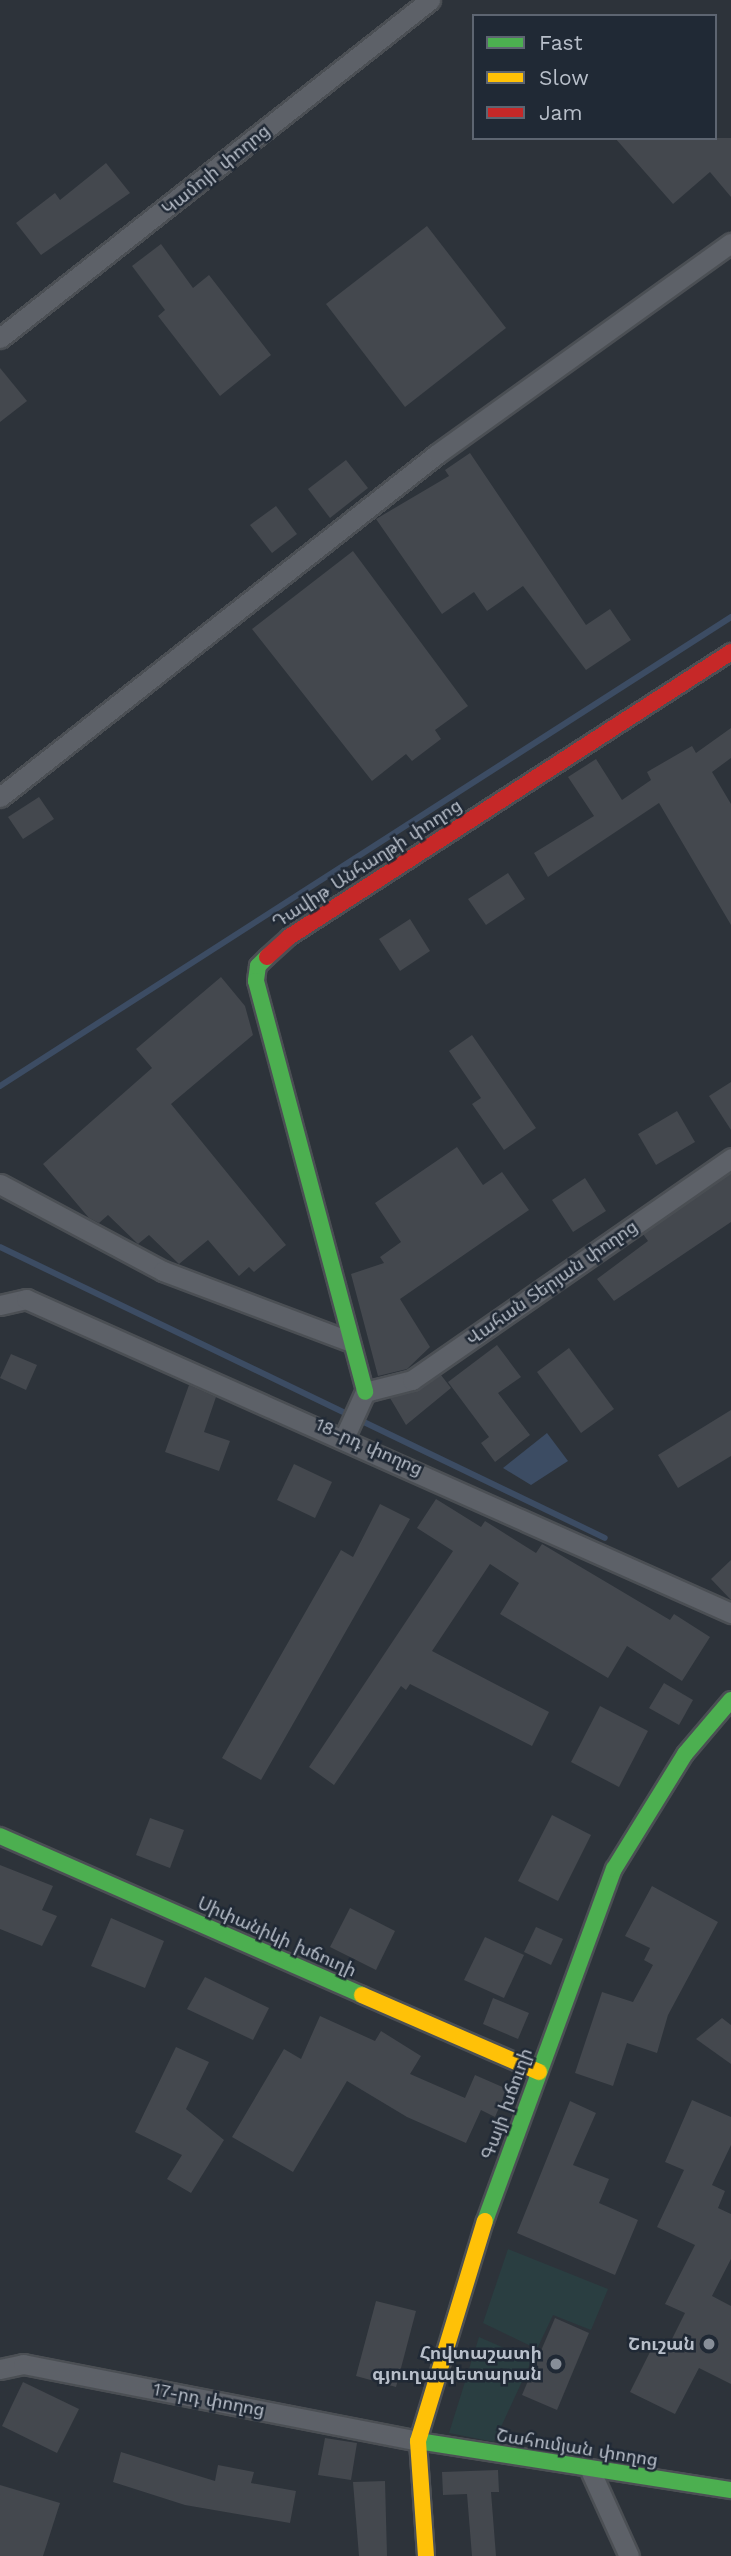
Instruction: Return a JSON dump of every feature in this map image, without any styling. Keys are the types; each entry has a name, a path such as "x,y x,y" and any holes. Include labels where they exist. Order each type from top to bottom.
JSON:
{"main road":[{"name":"Դավիթ Անհաղթի փողոց","path":"365,1392 348,1341 256,981 258,966 289,937 731,652"},
{"name":"Գայի խճուղի","path":"426,2556 418,2441 465,2277 614,1869 685,1754 731,1700"},
{"name":"Սիփանիկի խճուղի","path":"0,1836 539,2071"},
{"name":"Շահումյան փողոց","path":"418,2441 591,2472 731,2490"}],"street":[{"name":"Կամոյի փողոց","path":"0,338 430,0"},
{"path":"0,797 437,454 731,243"},
{"name":"Վահան Տերյան փողոց","path":"365,1392 412,1380 731,1158"},
{"path":"0,1184 163,1271 348,1341"},
{"name":"18-րդ փողոց","path":"1,1304 26,1299 345,1436 731,1613"},
{"path":"345,1436 365,1392"},
{"name":"17-րդ փողոց","path":"0,2369 23,2364 418,2441"},
{"path":"591,2472 629,2556"}],"green space":[{"path":"508,2249 608,2289 591,2330 553,2315 537,2349 483,2323"},
{"path":"479,2337 532,2360 494,2442 449,2433"}],"water":[{"path":"547,1433 568,1461 531,1485 503,1468"}],"building":[{"path":"731,138 731,197 710,172 673,204 617,140"},
{"path":"106,163 130,193 41,255 16,223 55,193 60,200"},
{"path":"427,226 506,328 405,407 326,304"},
{"path":"161,244 193,288 209,275 271,355 220,396 158,316 165,310 132,266"},
{"path":"0,368 27,401 0,422"},
{"path":"470,453 586,625 610,609 631,640 586,670 523,586 487,611 474,592 442,614 376,519 449,476 445,470"},
{"path":"346,460 368,488 330,518 308,489"},
{"path":"276,506 297,534 272,553 250,525"},
{"path":"353,551 468,706 435,730 441,739 412,761 406,754 372,781 252,629"},
{"path":"731,728 731,758 712,772 731,804 731,925 659,803 548,877 534,853 594,816 568,777 596,759 622,800 651,780 647,772 692,746 696,753"},
{"path":"39,797 54,819 23,839 8,817"},
{"path":"508,873 525,899 486,925 468,899"},
{"path":"410,919 430,951 400,971 379,939"},
{"path":"221,977 245,1006 253,1035 171,1104 286,1245 254,1272 249,1267 239,1276 208,1240 179,1264 149,1235 138,1244 108,1215 99,1223 89,1218 43,1164 152,1068 136,1049"},
{"path":"472,1035 536,1128 504,1150 472,1104 481,1098 449,1051"},
{"path":"731,1082 731,1130 709,1096"},
{"path":"677,1111 695,1142 656,1165 638,1134"},
{"path":"457,1147 483,1185 502,1172 529,1210 400,1299 430,1347 407,1369 378,1376 351,1274 384,1263 380,1257 401,1242 375,1203"},
{"path":"731,1173 731,1222 614,1301 597,1279 648,1241 643,1234"},
{"path":"585,1178 606,1211 573,1232 552,1200"},
{"path":"497,1345 521,1377 498,1393 530,1435 495,1462 481,1443 489,1437 448,1382"},
{"path":"569,1348 614,1409 581,1433 537,1372"},
{"path":"11,1354 37,1365 26,1390 0,1378"},
{"path":"441,1375 451,1388 406,1425 390,1398 419,1390"},
{"path":"189,1385 216,1397 204,1432 230,1441 219,1471 165,1452"},
{"path":"731,1410 731,1456 678,1488 658,1455"},
{"path":"294,1464 332,1482 315,1518 277,1500"},
{"path":"436,1499 481,1527 485,1521 536,1553 542,1544 670,1620 674,1614 710,1637 682,1681 627,1646 608,1678 500,1614 519,1583 490,1564 432,1651 549,1712 532,1746 410,1684 406,1690 401,1686 334,1785 309,1767 453,1551 417,1528"},
{"path":"380,1504 410,1519 261,1780 222,1758 341,1550 353,1557"},
{"path":"731,1560 731,1600 711,1579"},
{"path":"664,1683 693,1700 679,1725 649,1708"},
{"path":"600,1706 648,1731 619,1787 571,1762"},
{"path":"552,1815 591,1835 558,1901 518,1881"},
{"path":"150,1818 184,1830 170,1868 136,1855"},
{"path":"0,1865 53,1886 42,1910 57,1916 42,1946 0,1929"},
{"path":"652,1886 718,1922 668,2015 657,2053 627,2043 613,2086 575,2073 602,1992 633,2002 653,1965 644,1960 650,1948 625,1936"},
{"path":"350,1908 395,1931 376,1970 330,1947"},
{"path":"111,1918 164,1941 145,1988 91,1966"},
{"path":"536,1927 563,1939 551,1965 524,1952"},
{"path":"485,1937 524,1955 504,1998 464,1980"},
{"path":"205,1977 269,2008 253,2040 187,2009"},
{"path":"493,1998 529,2013 518,2039 483,2024"},
{"path":"320,2016 375,2041 381,2031 421,2056 410,2074 465,2098 475,2075 507,2089 495,2117 481,2110 466,2143 407,2117 347,2081 293,2172 232,2137 284,2049 301,2059"},
{"path":"722,2018 731,2025 731,2064 696,2039"},
{"path":"176,2047 209,2062 186,2109 224,2140 191,2193 167,2179 182,2155 135,2132"},
{"path":"692,2100 731,2117 731,2145 712,2185 725,2191 718,2208 731,2214 731,2259 712,2296 731,2306 731,2384 699,2368 675,2414 630,2392 655,2342 667,2349 685,2313 665,2304 695,2245 657,2227 684,2170 665,2162"},
{"path":"570,2101 596,2113 573,2165 609,2179 599,2203 638,2220 615,2275 517,2233"},
{"path":"376,2301 416,2311 396,2387 356,2376"},
{"path":"555,2318 589,2333 557,2410 522,2395"},
{"path":"23,2382 79,2409 57,2453 2,2426"},
{"path":"325,2438 357,2443 351,2480 318,2475"},
{"path":"121,2452 215,2481 218,2465 254,2472 251,2483 296,2491 290,2523 185,2505 113,2482"},
{"path":"498,2470 499,2492 491,2492 496,2556 472,2556 467,2494 443,2495 442,2472"},
{"path":"385,2481 387,2556 359,2556 353,2482"},
{"path":"0,2485 60,2503 43,2556 0,2556"}],"waterway":[{"path":"0,1086 731,617"},
{"path":"0,1247 605,1538"}],"traffic: fast":[{"path":"267,957 258,966 256,981 365,1392"},
{"path":"485,2221 614,1869 685,1754 731,1700"},
{"path":"0,1836 362,1995"},
{"path":"418,2441 731,2490"}],"traffic: slow":[{"path":"362,1995 539,2072"},
{"path":"426,2556 418,2441 485,2221"}],"traffic: jam":[{"path":"267,957 289,937 731,652"}],"place":[{"name":"Շուշան","path":"709,2344"},
{"name":"Հովտաշատի գյուղապետարան","path":"556,2364"}]}
